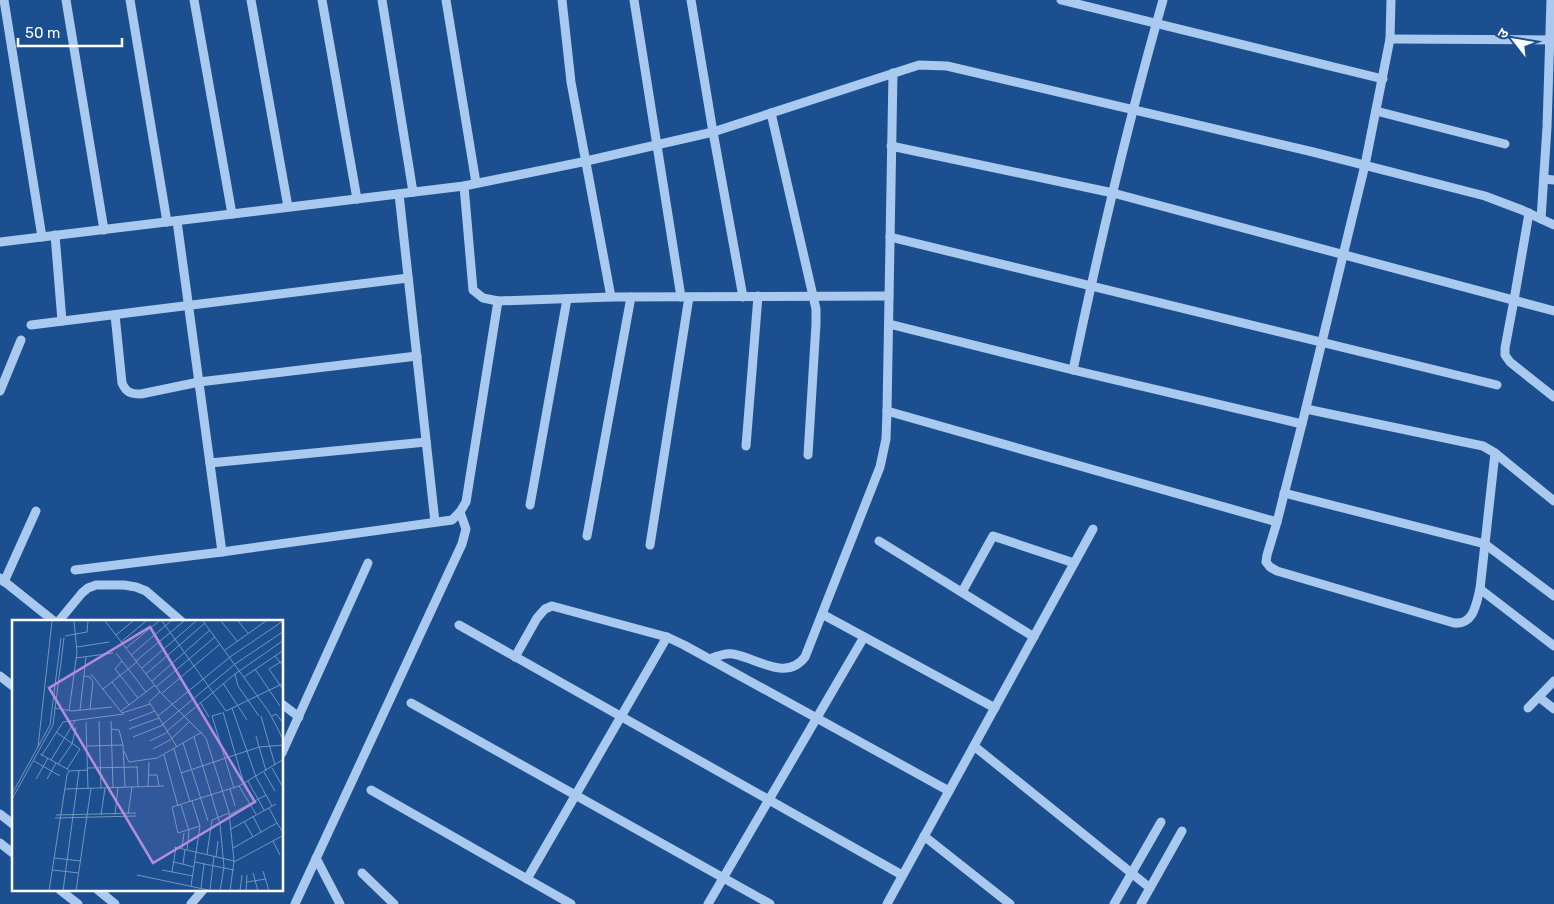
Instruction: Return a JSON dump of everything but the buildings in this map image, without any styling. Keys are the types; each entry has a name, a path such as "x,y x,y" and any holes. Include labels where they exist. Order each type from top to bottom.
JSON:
{"street":[{"path":"4,0 42,237"},
{"path":"66,0 104,230"},
{"path":"130,0 167,222"},
{"path":"194,0 232,214"},
{"path":"252,0 288,207"},
{"path":"322,0 357,199"},
{"path":"382,0 413,192"},
{"path":"446,0 476,183"},
{"path":"562,0 571,82 611,297"},
{"path":"634,0 657,145 685,297 650,545"},
{"path":"691,0 743,296"},
{"path":"1061,0 1383,79"},
{"path":"1073,370 1112,193 1162,0"},
{"path":"1390,0 1390,39 1365,165 1306,409 1266,562 1277,571 1461,624 1468,620 1474,610 1480,589 1495,453"},
{"path":"1541,218 1551,113 1552,40 1550,0"},
{"path":"1390,39 1552,40"},
{"path":"0,242 464,186 713,132 919,65 947,66 1365,165 1485,196 1554,225"},
{"path":"710,659 720,655 732,654 781,669 792,668 800,664 805,657 880,467 886,439 887,411 893,73"},
{"path":"1376,112 1505,144"},
{"path":"772,113 813,296 816,324 808,455"},
{"path":"891,146 1112,193 1514,300 1553,308"},
{"path":"1544,179 1554,180"},
{"path":"464,186 473,290 483,298 498,301 611,297 889,296"},
{"path":"399,194 435,522"},
{"path":"1529,213 1504,348 1505,355 1510,362 1554,397"},
{"path":"177,221 222,552"},
{"path":"55,236 62,321"},
{"path":"890,236 1497,385"},
{"path":"31,325 408,278"},
{"path":"746,446 758,296"},
{"path":"587,536 631,297"},
{"path":"530,505 567,298"},
{"path":"75,570 452,520 466,502 498,301"},
{"path":"115,315 122,383 125,391 132,394 141,394 199,382 417,356"},
{"path":"889,324 1302,424"},
{"path":"0,391 21,340"},
{"path":"1306,409 1483,446 1495,453 1554,501"},
{"path":"887,411 1277,522"},
{"path":"210,463 426,442"},
{"path":"1284,493 1485,544 1554,596"},
{"path":"36,510 2,580 54,620"},
{"path":"295,904 462,544 466,529 460,512"},
{"path":"887,904 1093,529"},
{"path":"962,592 993,536 1074,563"},
{"path":"879,541 1034,636"},
{"path":"284,749 368,563"},
{"path":"59,620 82,593 96,585 136,587 146,591 180,620"},
{"path":"1480,589 1554,646"},
{"path":"515,657 537,618 545,609 552,606 667,637 949,791"},
{"path":"822,614 995,708"},
{"path":"459,625 902,875"},
{"path":"527,879 667,637"},
{"path":"708,904 864,637"},
{"path":"0,676 12,685"},
{"path":"1528,708 1554,682"},
{"path":"1539,697 1554,709"},
{"path":"411,703 770,904"},
{"path":"284,706 299,717"},
{"path":"974,746 1150,888"},
{"path":"371,790 571,904"},
{"path":"0,814 12,823"},
{"path":"1114,904 1161,822"},
{"path":"1141,904 1182,831"},
{"path":"924,836 1010,904"},
{"path":"0,843 12,852"},
{"path":"316,858 340,904"},
{"path":"362,873 394,904"},
{"path":"63,892 78,904"},
{"path":"100,892 115,904"},
{"path":"191,904 201,892"}]}
